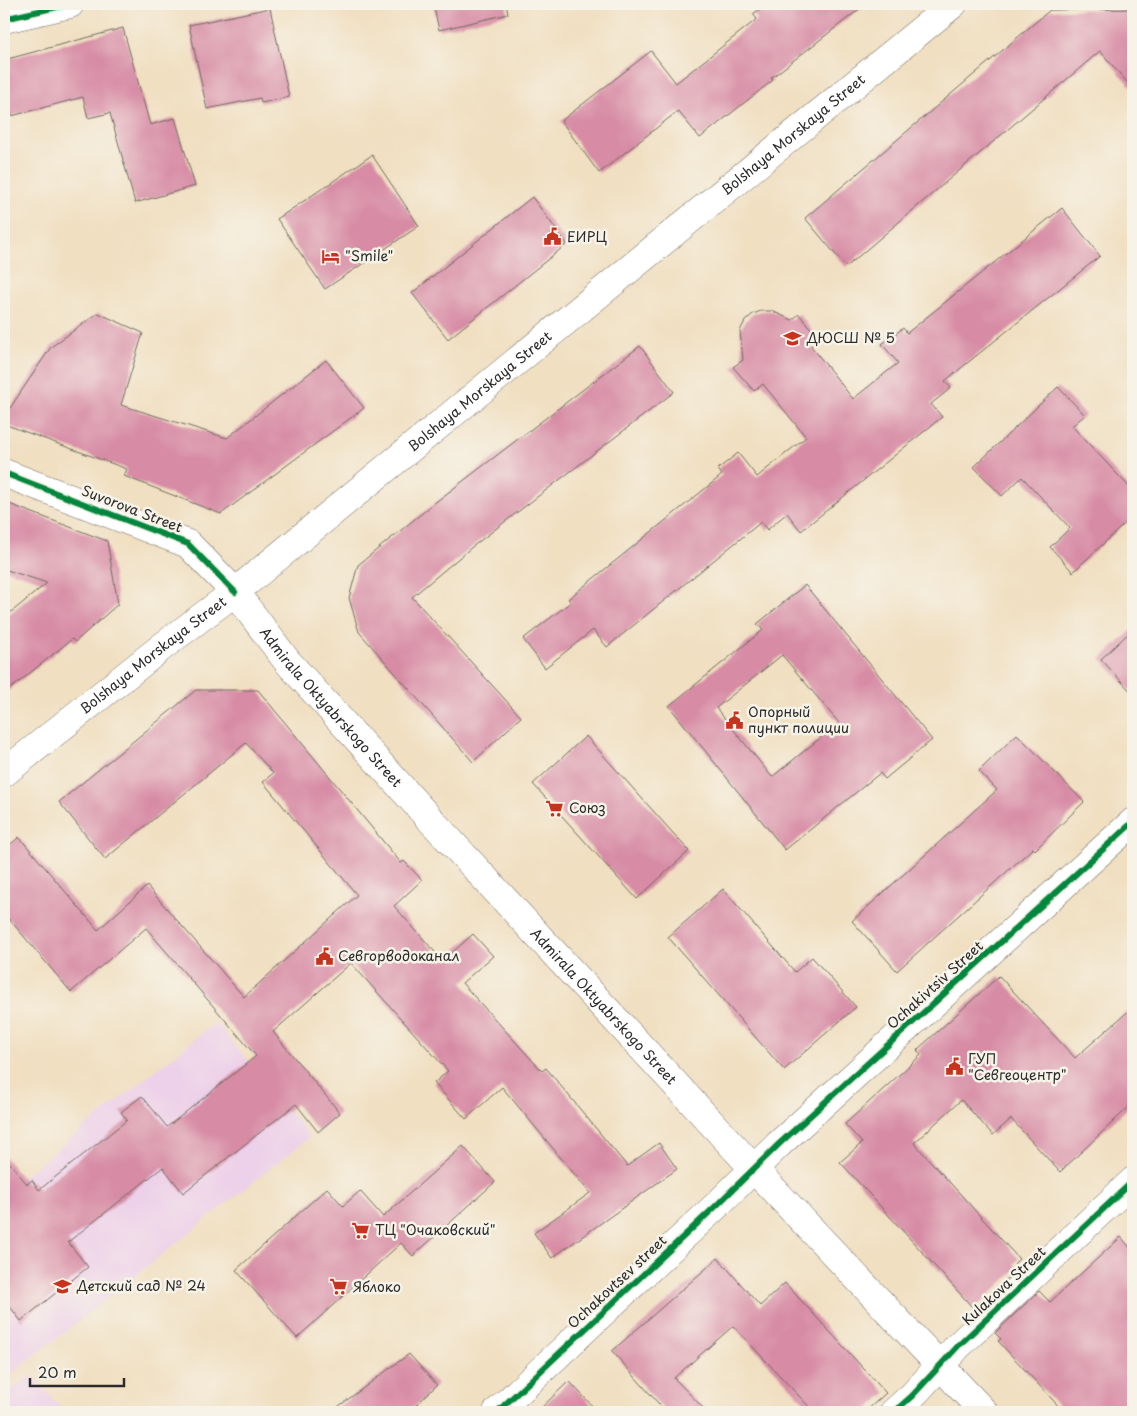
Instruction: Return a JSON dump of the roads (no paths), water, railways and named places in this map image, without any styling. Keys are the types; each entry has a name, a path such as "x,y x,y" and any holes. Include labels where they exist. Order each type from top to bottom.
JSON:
{"main road":[{"path":"4,19 70,4"},
{"name":"Bolshaya Morskaya Street","path":"4,774 163,646 235,592 953,4"},
{"name":"Suvorova Street","path":"4,473 188,544 235,592"},
{"name":"Admirala Oktyabrskogo Street","path":"235,592 287,661 401,787 754,1169 984,1412"},
{"name":"Ochakivtsiv Street","path":"754,1169 828,1099 1133,822"},
{"name":"Ochakovtsev street","path":"497,1412 754,1169"},
{"name":"Kulakova Street","path":"894,1412 959,1345 1133,1181"}],"place":[{"name":"ЕИРЦ","path":"553,237"},
{"name":"\"Smile\"","path":"331,256"},
{"name":"ДЮСШ № 5","path":"793,338"},
{"name":"Опорный пункт полиции","path":"734,720"},
{"name":"Союз","path":"555,808"},
{"name":"Севгорводоканал","path":"324,956"},
{"name":"ГУП \"Севгеоцентр\"","path":"954,1067"},
{"name":"ТЦ \"Очаковский\"","path":"361,1230"},
{"name":"Детский сад № 24","path":"63,1286"},
{"name":"Яблоко","path":"339,1287"}]}
